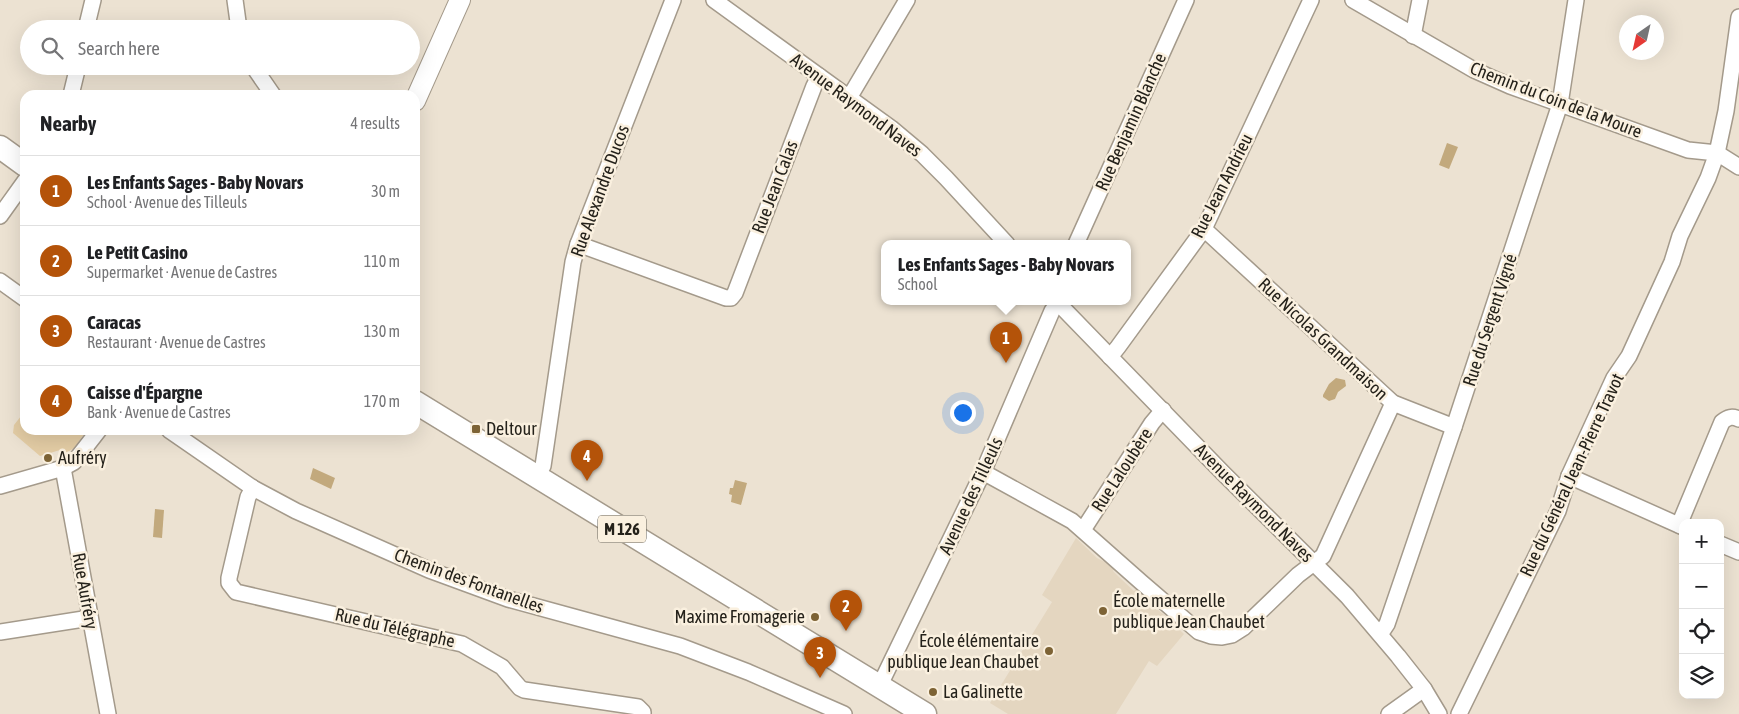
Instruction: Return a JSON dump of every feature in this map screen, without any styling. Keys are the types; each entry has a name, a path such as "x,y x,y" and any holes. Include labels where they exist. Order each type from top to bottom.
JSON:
{"main road":[{"path":"0,147 20,161"},
{"name":"M 126","path":"420,405 925,714"}],"street":[{"path":"88,20 93,0"},
{"path":"235,0 238,20"},
{"path":"420,90 460,0"},
{"name":"Rue Alexandre Ducos","path":"537,477 543,466 573,262 578,244 673,0"},
{"name":"Avenue Raymond Naves","path":"714,0 891,128 922,154 1003,240"},
{"path":"849,98 906,0"},
{"name":"Rue Benjamin Blanche","path":"1078,240 1186,0"},
{"name":"Rue Jean Andrieu","path":"1110,357 1204,229 1311,0"},
{"name":"Chemin du Coin de la Moure","path":"1352,0 1474,70 1510,86 1688,150 1717,153 1739,167"},
{"path":"1414,36 1420,0"},
{"name":"Rue du Sergent Vigné","path":"1380,633 1387,624 1560,104 1576,0"},
{"name":"Rue du Général Jean-Pierre Travot","path":"1459,714 1558,511 1569,476 1614,378 1629,356 1672,262 1680,236 1708,178 1717,153 1726,111 1739,17"},
{"path":"72,90 76,75"},
{"path":"259,75 270,90"},
{"name":"Rue Jean Calas","path":"578,244 726,298 731,298 735,294 819,76"},
{"path":"0,216 20,188"},
{"name":"Rue Nicolas Grandmaison","path":"1204,229 1393,403 1454,427"},
{"path":"0,281 20,295"},
{"name":"Avenue des Tilleuls","path":"879,687 983,472 1056,305"},
{"name":"Avenue Raymond Naves","path":"1061,305 1110,357 1348,596 1424,689 1439,714"},
{"path":"983,472 1072,521 1199,632 1222,637 1232,635 1243,628 1298,575 1322,556 1393,403"},
{"name":"Rue Laloubère","path":"1084,530 1152,423 1163,410"},
{"path":"1684,519 1722,422 1727,418 1734,417 1739,419"},
{"path":"0,486 63,468 74,462 95,435"},
{"name":"Chemin des Fontanelles","path":"177,435 253,488 296,511 429,570 508,599 680,646 748,672 844,714"},
{"name":"Rue Aufréry","path":"63,468 108,714"},
{"path":"1569,476 1679,525"},
{"name":"Rue du Télégraphe","path":"253,488 248,497 229,578 236,592 462,644 502,667 520,688 524,690 638,707 643,714"},
{"path":"1724,546 1739,552"},
{"path":"0,632 90,618"},
{"path":"1390,714 1424,689"}],"shaded area":[{"path":"1447,143 1458,147 1449,169 1439,165"},
{"path":"1336,378 1345,380 1346,386 1338,392 1335,399 1329,401 1323,395 1329,384"},
{"path":"20,417 20,435 83,435 74,448 63,455 60,450 40,456 13,433 14,425"},
{"path":"313,468 335,478 331,489 310,479"},
{"path":"735,480 747,483 741,505 731,502 732,495 729,494"},
{"path":"155,509 164,510 162,538 153,537"},
{"path":"1076,538 1097,558 1114,569 1113,571 1134,591 1136,589 1142,594 1141,596 1184,634 1157,666 1149,661 1116,714 1008,714 990,703 1052,602 1042,595"}],"place":[{"name":"Les Enfants Sages - Baby Novars","path":"1006,363"},
{"name":"Deltour","path":"476,429"},
{"name":"Aufréry","path":"48,458"},
{"name":"Caisse d'Épargne","path":"587,481"},
{"name":"École maternelle publique Jean Chaubet","path":"1103,611"},
{"name":"Maxime Fromagerie","path":"815,617"},
{"name":"Le Petit Casino","path":"846,631"},
{"name":"École élémentaire publique Jean Chaubet","path":"1049,651"},
{"name":"Caracas","path":"820,678"},
{"name":"La Galinette","path":"933,692"}]}
